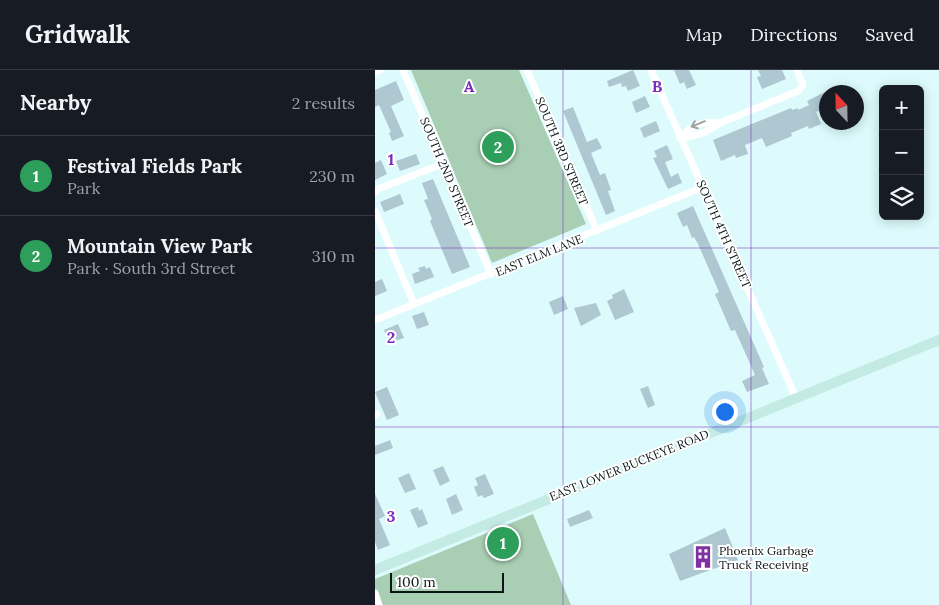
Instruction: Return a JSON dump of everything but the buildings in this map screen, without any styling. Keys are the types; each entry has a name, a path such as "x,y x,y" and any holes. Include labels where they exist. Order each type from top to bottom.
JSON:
{"main road":[{"name":"EAST LOWER BUCKEYE ROAD","path":"375,570 939,340"}],"street":[{"path":"375,72 380,70"},
{"name":"SOUTH 2ND STREET","path":"403,70 491,274"},
{"name":"SOUTH 3RD STREET","path":"527,70 597,231"},
{"name":"SOUTH 4TH STREET","path":"651,70 796,398"},
{"path":"681,138 692,137 711,130 720,123 798,90 803,85 797,70"},
{"path":"375,192 378,189 442,164"},
{"name":"EAST ELM LANE","path":"375,320 703,188"},
{"path":"375,211 414,304"},
{"path":"375,593 379,605"}],"green space":[{"path":"411,70 519,70 586,224 492,263"},
{"path":"533,514 571,605 375,605 375,579"}],"place":[{"name":"Mountain View Park","path":"498,147"},
{"name":"Festival Fields Park","path":"503,543"},
{"name":"Phoenix Garbage Truck Receiving","path":"703,557"}]}
